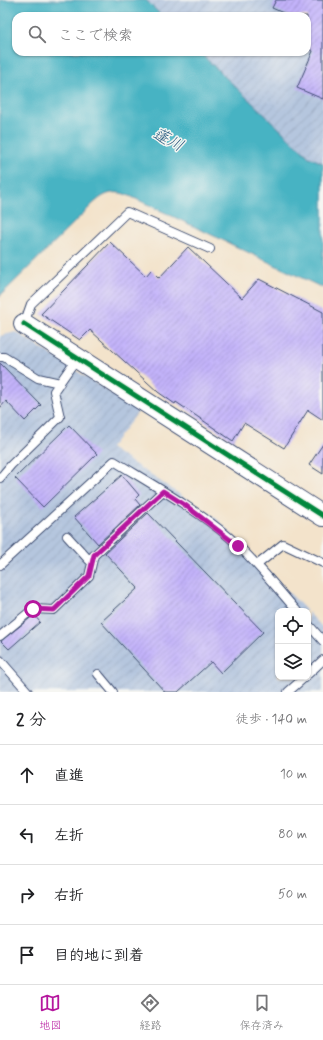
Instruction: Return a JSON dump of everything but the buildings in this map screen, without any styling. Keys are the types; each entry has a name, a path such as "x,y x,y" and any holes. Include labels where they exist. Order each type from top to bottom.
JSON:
{"street":[{"path":"24,324 323,516"}],"lane":[{"path":"24,324 32,304 127,212 210,249"},
{"path":"0,357 4,357 38,378 60,383"},
{"path":"0,478 11,464 60,417 54,391 77,358"},
{"path":"0,565 114,461 185,505 228,537 257,565 294,608"},
{"path":"67,536 89,560 163,491"},
{"path":"257,565 283,544 323,563"},
{"path":"0,636 33,609 54,610 89,576 94,555"},
{"path":"311,627 323,641"},
{"path":"0,660 28,692"},
{"path":"311,671 323,660"},
{"path":"98,674 113,692"},
{"path":"288,692 302,680"}],"shaded area":[{"path":"146,0 323,0 323,163 309,157 203,56 311,56 311,12 158,12"},
{"path":"16,332 139,411 110,448 217,519 304,608 275,608 275,680 311,680 311,615 323,628 323,692 0,692 0,336"}],"water":[{"name":"蓬川","path":"0,0 146,0 158,12 12,12 12,56 203,56 309,157 323,163 323,288 132,197 122,193 112,193 103,196 94,203 0,296"}],"cycle path":[{"path":"24,324 323,516"}],"route":[{"path":"33,609 54,610 89,576 94,555 163,491 185,505 238,546"}]}
